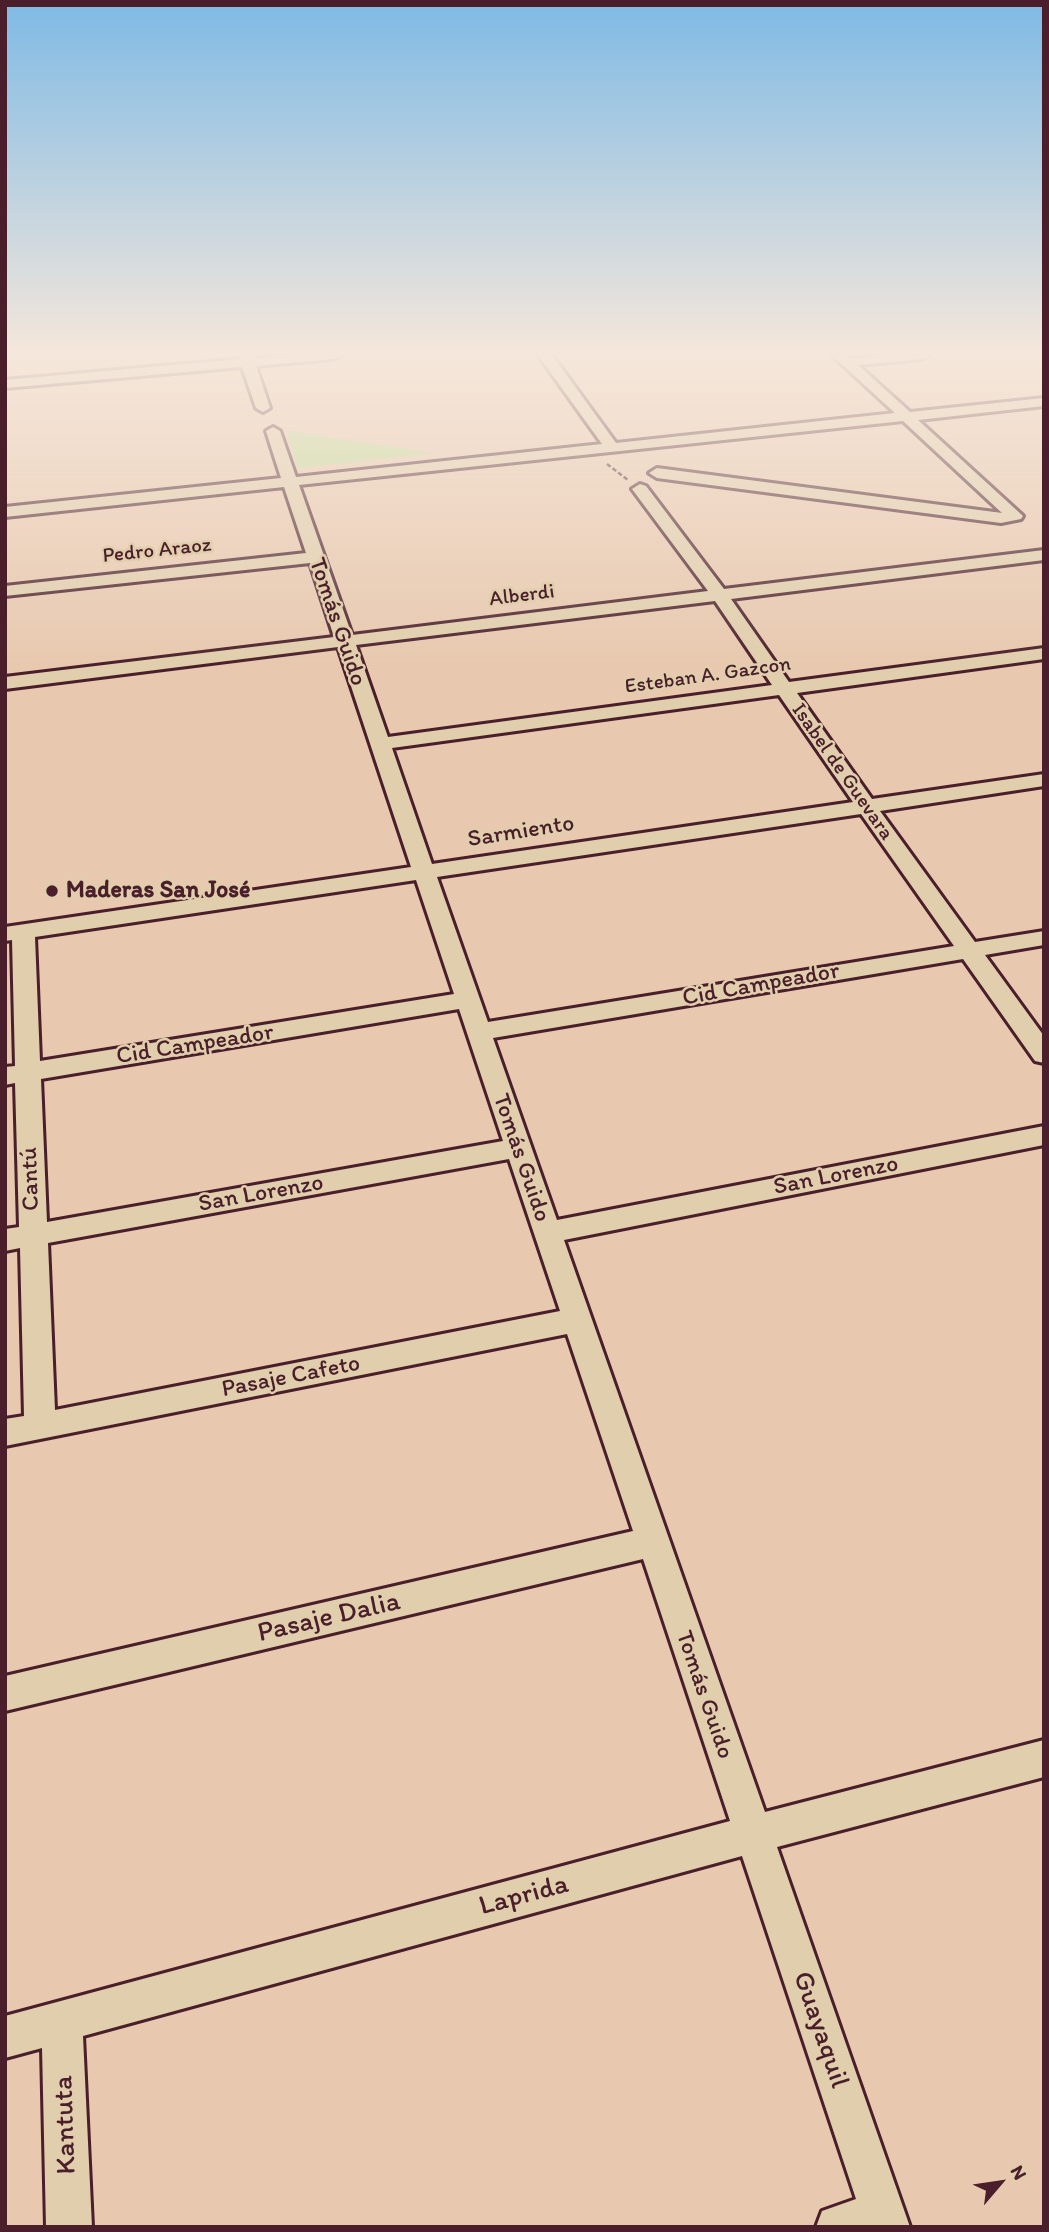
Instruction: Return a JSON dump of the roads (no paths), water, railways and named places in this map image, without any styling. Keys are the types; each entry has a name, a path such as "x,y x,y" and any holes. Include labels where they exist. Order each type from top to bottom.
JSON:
{"street":[{"name":"Tomás Guido","path":"283,459 752,1834"},
{"path":"5,512 504,459"},
{"path":"657,473 1001,518 1015,516 952,459"},
{"name":"Isabel de Guevara","path":"640,489 720,596 1044,1055"},
{"name":"Alberdi","path":"5,683 1044,555"},
{"name":"Pedro Araoz","path":"5,591 314,556"},
{"name":"Esteban A. Gazcon","path":"379,744 1044,653"},
{"name":"Sarmiento","path":"14,933 1044,780"},
{"name":"Cantú","path":"14,933 16,1074 33,1235 40,1426"},
{"name":"Cid Campeador","path":"478,1032 1044,938"},
{"name":"Cid Campeador","path":"16,1074 467,1000"},
{"name":"San Lorenzo","path":"546,1233 1044,1135"},
{"name":"San Lorenzo","path":"5,1240 517,1148"},
{"name":"Pasaje Cafeto","path":"5,1433 576,1320"},
{"name":"Pasaje Dalia","path":"5,1694 652,1542"},
{"name":"Laprida","path":"5,2037 752,1834 1044,1758"},
{"name":"Guayaquil","path":"752,1834 886,2220"},
{"name":"Kantuta","path":"62,2022 69,2227"},
{"path":"838,2227 886,2220"}],"place":[{"name":"Maderas San José","path":"52,891"}]}
